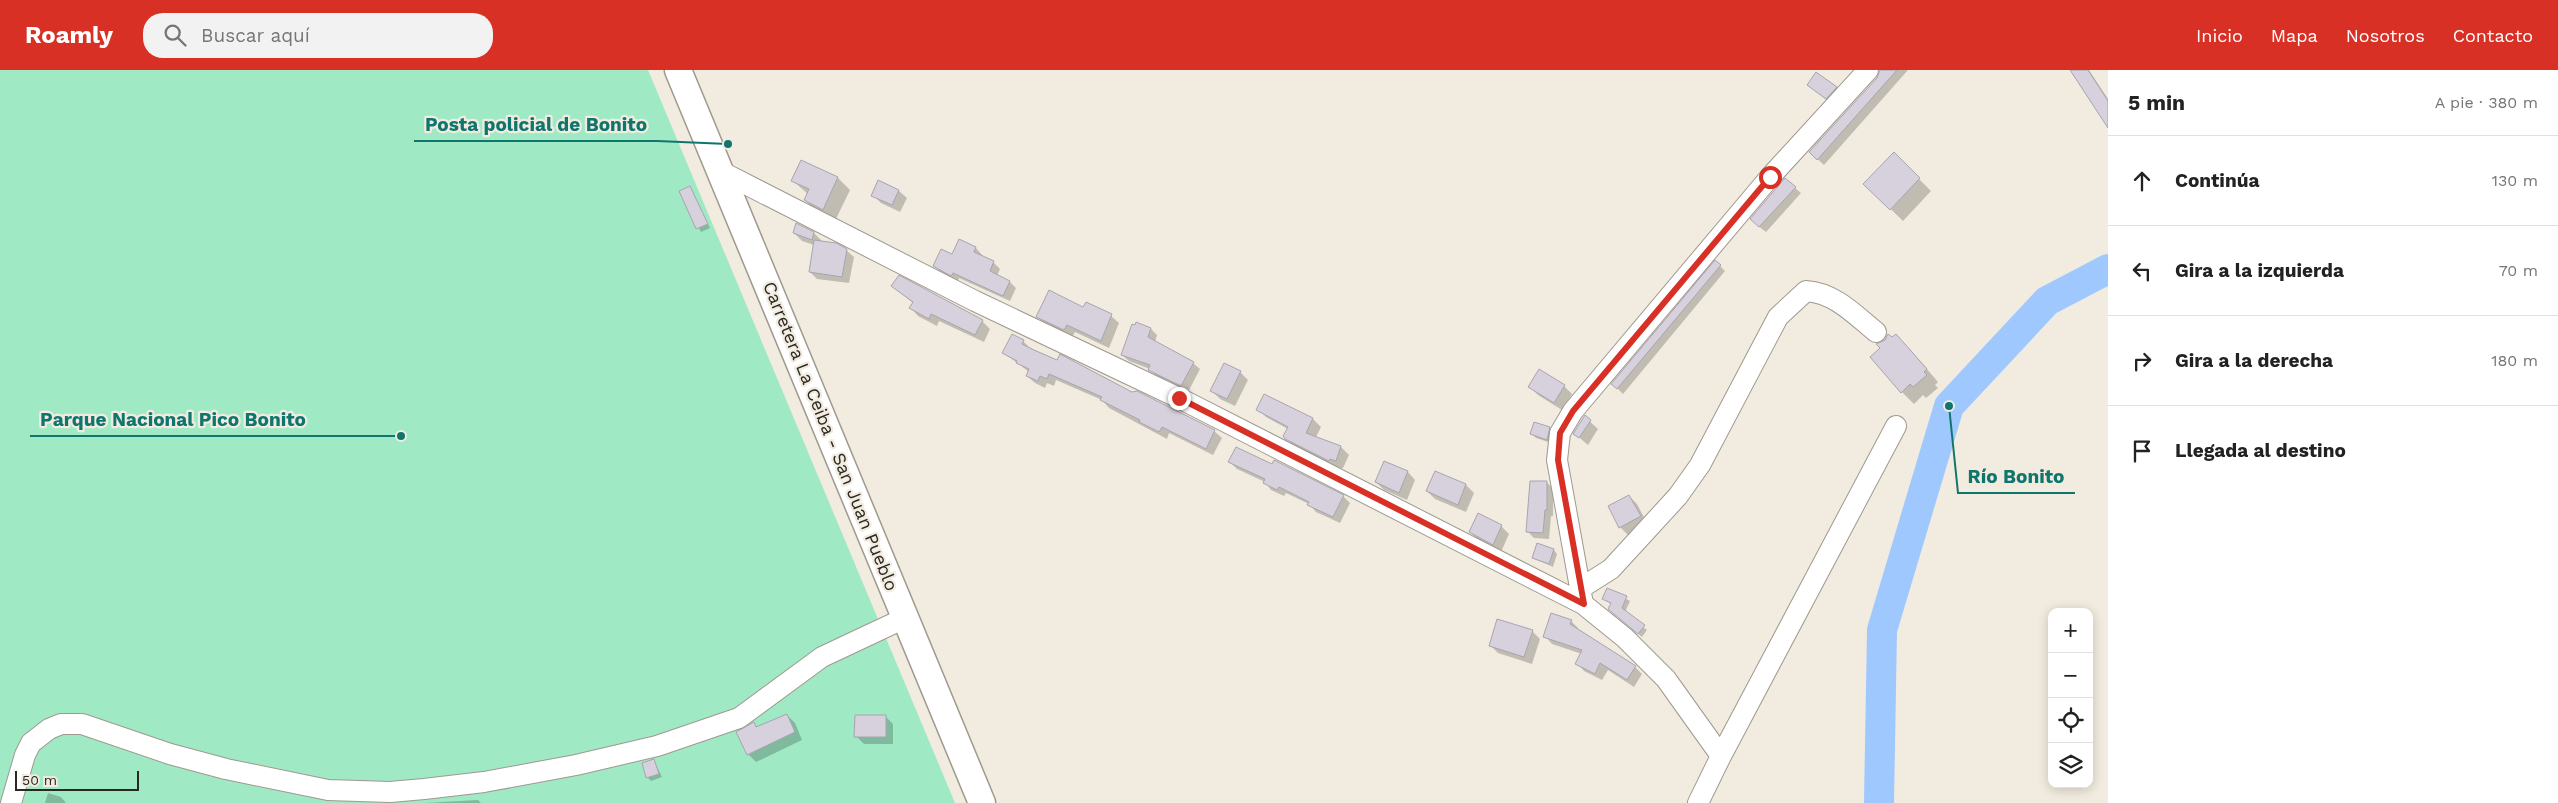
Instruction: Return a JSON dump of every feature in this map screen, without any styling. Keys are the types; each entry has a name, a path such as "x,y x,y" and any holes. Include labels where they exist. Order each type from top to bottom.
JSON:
{"main road":[{"name":"Carretera La Ceiba - San Juan Pueblo","path":"678,70 722,172 982,803"}],"street":[{"path":"1582,596 1558,460 1560,433 1573,411 1770,177 1868,70"},
{"path":"722,172 975,301 1179,398 1582,596 1666,679 1721,756"},
{"path":"1582,596 1611,569 1678,496 1700,465 1778,317 1792,303 1806,291 1820,292 1838,300 1876,332"},
{"path":"1698,803 1896,426"},
{"path":"11,803 25,755 31,743 49,729 61,724 82,724 170,754 226,769 328,790 390,792 424,789 484,782 576,765 657,746 738,718 822,657 905,618"}],"green space":[{"path":"0,70 648,70 955,803 0,803"}],"building":[{"path":"1880,70 1897,70 1817,160 1809,152 1877,78"},
{"path":"2070,70 2088,70 2108,101 2108,128"},
{"path":"1816,72 1837,87 1826,99 1807,85"},
{"path":"1894,152 1920,178 1890,210 1863,184"},
{"path":"801,160 838,177 823,210 804,200 809,189 791,181"},
{"path":"1785,178 1796,187 1759,227 1750,219"},
{"path":"878,180 899,190 892,205 871,196"},
{"path":"690,186 708,224 696,229 679,191"},
{"path":"796,223 814,232 812,240 793,233"},
{"path":"959,239 976,247 974,252 994,261 990,271 1010,281 1003,296 953,273 951,276 933,266 941,249 952,254"},
{"path":"814,240 836,243 847,249 842,277 809,272"},
{"path":"1715,260 1721,265 1617,389 1611,384"},
{"path":"899,275 983,320 975,335 931,314 929,319 909,308 913,302 891,286"},
{"path":"1049,290 1083,307 1086,302 1112,314 1101,341 1067,325 1064,330 1036,317"},
{"path":"1136,322 1151,328 1148,337 1194,362 1181,386 1148,370 1150,365 1121,355 1132,324 1135,325"},
{"path":"1012,334 1024,340 1022,344 1034,350 1057,360 1060,354 1132,392 1137,391 1215,430 1206,449 1162,427 1159,432 1100,400 1102,397 1049,374 1047,379 1040,376 1038,381 1026,376 1029,369 1002,353"},
{"path":"1888,334 1892,337 1896,334 1927,369 1924,372 1927,375 1913,387 1910,384 1901,393 1870,357 1880,348 1876,344 1885,340"},
{"path":"1224,363 1241,371 1227,399 1210,391"},
{"path":"1539,369 1565,385 1554,403 1528,387"},
{"path":"1264,394 1313,418 1306,433 1341,446 1336,461 1330,459 1329,461 1285,439 1283,436 1288,427 1256,410"},
{"path":"1585,415 1591,420 1579,438 1573,434"},
{"path":"1534,422 1550,427 1547,440 1530,434"},
{"path":"1236,447 1272,464 1274,460 1344,495 1333,517 1307,505 1309,502 1279,487 1277,490 1263,483 1265,479 1228,462"},
{"path":"1384,461 1408,471 1399,493 1375,482"},
{"path":"1435,471 1466,484 1458,505 1426,491"},
{"path":"1530,481 1547,481 1547,510 1545,510 1543,533 1526,532"},
{"path":"1629,495 1641,516 1619,528 1608,506"},
{"path":"1478,513 1502,525 1493,545 1469,532"},
{"path":"1537,543 1554,549 1549,564 1532,558"},
{"path":"1607,588 1627,596 1622,608 1645,625 1638,634 1608,609 1611,603 1602,599"},
{"path":"1551,613 1572,620 1570,624 1636,666 1627,680 1600,663 1595,674 1575,664 1582,650 1543,637"},
{"path":"1497,619 1533,630 1524,657 1489,646"},
{"path":"787,714 795,732 747,755 736,732 754,722 756,727"},
{"path":"855,715 886,715 886,737 854,737"},
{"path":"654,759 659,774 646,778 642,763"}],"waterway":[{"path":"1879,803 1882,630 1949,406 2047,301 2108,269"}],"place":[{"name":"Posta policial de Bonito","path":"728,144"},
{"name":"Río Bonito","path":"1949,406"},
{"name":"Parque Nacional Pico Bonito","path":"401,436"}],"route":[{"path":"1179,398 1429,527 1584,604 1558,460 1560,433 1573,411 1770,177"}]}
